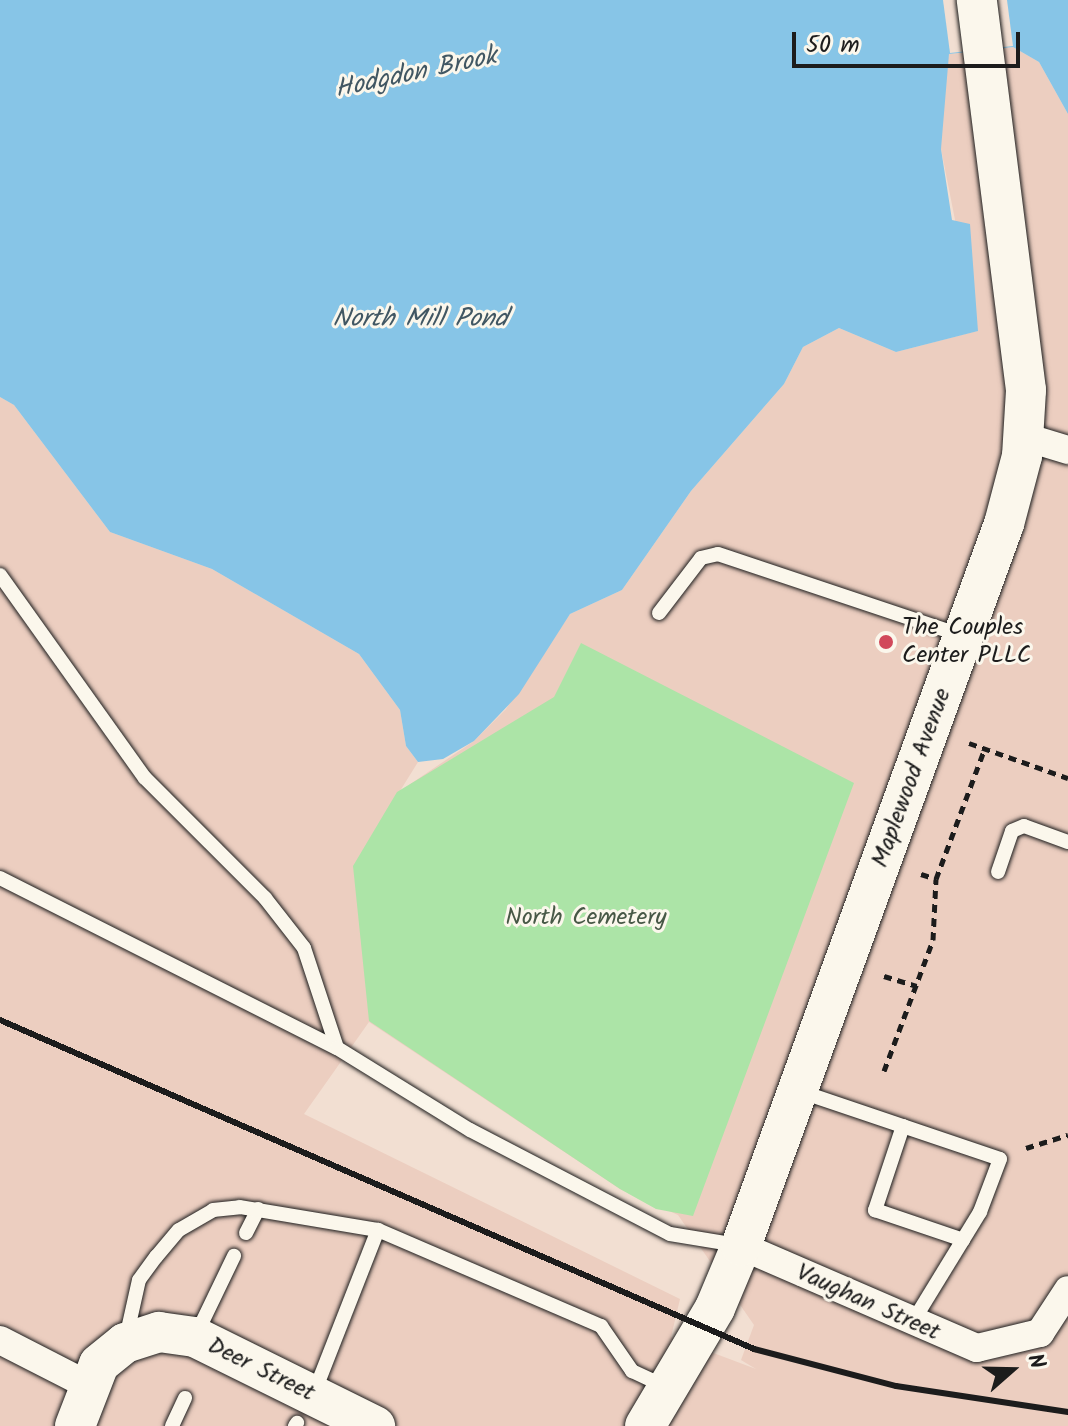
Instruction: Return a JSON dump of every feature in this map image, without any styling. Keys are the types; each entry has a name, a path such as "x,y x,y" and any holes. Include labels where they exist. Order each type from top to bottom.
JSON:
{"street":[{"name":"Maplewood Avenue","path":"645,1426 669,1389 741,1246 1004,524 1025,437 1026,390 977,0"},
{"path":"1025,437 1068,450"},
{"name":"Vaughan Street","path":"741,1246 912,1323 977,1348 1000,1348 1040,1333 1068,1290"},
{"name":"Deer Street","path":"133,1339 195,1337 301,1415 375,1426"},
{"path":"75,1426 88,1385 133,1339"},
{"path":"0,1340 88,1385"}],"lane":[{"path":"659,613 701,558 718,554 964,636"},
{"path":"0,575 145,778 304,948 337,1048"},
{"path":"998,872 1012,831 1024,826 1068,842"},
{"path":"0,878 337,1048 470,1130 670,1234 741,1246"},
{"path":"799,1091 1000,1159 963,1240 912,1323"},
{"path":"903,1126 875,1210 963,1240"},
{"path":"246,1233 258,1209"},
{"path":"133,1339 139,1280 179,1230 213,1210 258,1209 378,1230 601,1326 632,1371 669,1389"},
{"path":"301,1415 378,1230"},
{"path":"195,1337 234,1256"},
{"path":"172,1426 185,1398"}],"path":[{"path":"969,743 1068,778"},
{"path":"884,1071 937,919 936,879 985,748"},
{"path":"921,874 936,879"},
{"path":"884,976 916,986"},
{"path":"1026,1148 1068,1135"}],"shaded area":[{"path":"1013,47 1039,62 1068,114 1068,1426 0,1426 0,397 14,405 110,532 212,569 359,654 400,710 406,746 418,762 400,791 474,741 506,709 570,614 622,590 691,491 784,384 803,347 839,328 896,352 977,331 941,149 942,85 949,54","holes":["369,1022 620,1189 678,1215 754,1325 741,1360 756,1369 671,1337 680,1299 304,1114"]}],"green space":[{"name":"North Cemetery","path":"581,643 854,783 693,1216 656,1209 620,1189 369,1021 353,866 397,792 554,697"}],"water":[{"name":"North Mill Pond","path":"0,0 1068,0 1068,114 1039,62 1013,47 949,54 941,149 952,220 970,224 978,331 896,352 839,328 803,347 784,384 691,491 622,590 570,614 519,694 474,741 443,759 418,762 406,746 400,710 359,654 212,569 110,532 14,405 0,397"}],"pier":[{"path":"943,0 1007,0 1013,46 950,53"}],"railway":[{"path":"0,1020 754,1349 896,1386 1068,1412"}],"place":[{"name":"The Couples Center PLLC","path":"886,642"}],"water label":[{"name":"Hodgdon Brook","path":"416,74"}]}
